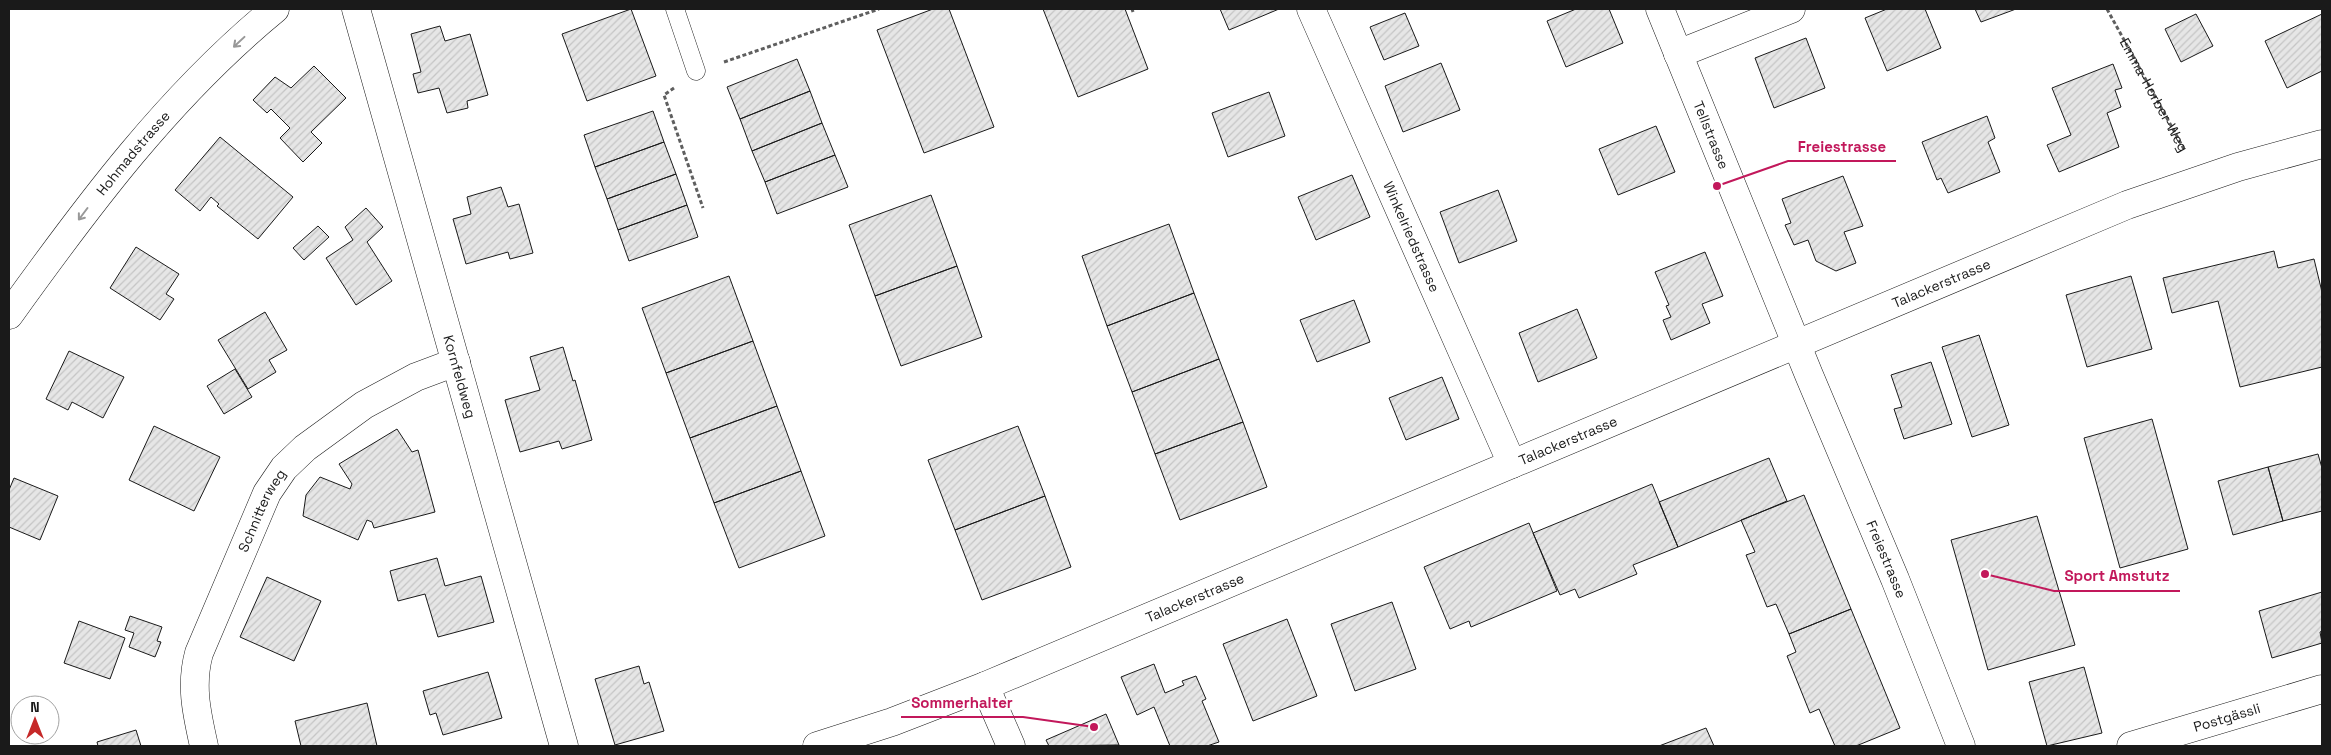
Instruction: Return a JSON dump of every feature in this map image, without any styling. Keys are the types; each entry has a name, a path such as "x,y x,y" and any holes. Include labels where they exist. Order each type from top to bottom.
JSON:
{"street":[{"name":"Hohmadstrasse","path":"9,315 111,177 155,125 210,68 274,9"},
{"name":"Kornfeldweg","path":"356,9 564,746"},
{"name":"Winkelriedstrasse","path":"1311,9 1512,464"},
{"name":"Tellstrasse","path":"1660,9 1797,345"},
{"path":"1678,54 1791,9"},
{"name":"Talackerstrasse","path":"817,746 892,722 986,686 1797,345 2032,244 2127,206 2201,179 2322,144"},
{"name":"Freiestrasse","path":"1797,345 1895,578 1961,746"},
{"name":"Schnitterweg","path":"204,746 194,701 194,669 198,652 273,485 284,468 305,448 364,406 416,377 456,362"},
{"path":"986,686 1011,746"},
{"name":"Postgässli","path":"2131,746 2322,689"}],"lane":[{"path":"676,9 696,71"}],"path":[{"path":"703,208 664,95 696,71 879,9"},
{"name":"Emma-Horber-Weg","path":"2108,9 2201,179"}],"building":[{"path":"631,9 656,76 587,101 562,34"},
{"path":"933,9 949,9 994,127 924,153 877,30"},
{"path":"1043,9 1125,9 1148,69 1078,97"},
{"path":"1220,9 1279,9 1229,30"},
{"path":"1576,9 1609,9 1623,43 1566,67 1547,21"},
{"path":"1887,9 1925,9 1941,48 1887,71 1865,18"},
{"path":"1975,9 2016,9 1981,22"},
{"path":"1405,13 1419,46 1384,60 1370,27"},
{"path":"2196,14 2213,46 2181,62 2165,29"},
{"path":"2322,14 2322,71 2287,88 2265,41"},
{"path":"440,26 445,41 470,34 488,95 467,101 468,108 447,113 439,88 418,93 413,74 421,72 411,34"},
{"path":"1806,38 1825,88 1774,108 1755,58"},
{"path":"797,59 810,91 740,119 727,87"},
{"path":"1441,63 1460,110 1403,132 1385,86"},
{"path":"2113,64 2122,88 2115,90 2121,107 2107,113 2119,147 2059,172 2047,145 2071,135 2052,88"},
{"path":"314,66 346,98 311,132 322,143 303,162 280,138 290,128 271,109 267,113 253,100 275,77 291,88"},
{"path":"810,91 822,123 752,151 740,119"},
{"path":"1269,92 1285,136 1228,157 1212,113"},
{"path":"653,111 664,142 595,167 584,135"},
{"path":"1987,116 1995,138 1988,142 2000,172 1948,193 1941,178 1937,180 1922,142"},
{"path":"822,123 835,155 765,182 752,151"},
{"path":"1656,126 1675,172 1618,195 1599,149"},
{"path":"220,137 293,197 258,239 217,206 219,204 211,197 200,211 175,190"},
{"path":"664,142 676,174 607,199 595,167"},
{"path":"835,155 848,187 777,214 765,182"},
{"path":"676,174 687,205 618,230 607,199"},
{"path":"1352,175 1370,217 1316,240 1298,197"},
{"path":"1843,176 1863,226 1844,232 1856,263 1836,271 1816,261 1808,240 1794,245 1785,225 1791,223 1782,199"},
{"path":"501,187 508,207 519,204 533,253 510,259 508,252 466,264 453,219 471,214 467,197"},
{"path":"1498,190 1517,241 1459,263 1440,212"},
{"path":"931,195 957,266 875,296 849,225"},
{"path":"687,205 698,237 629,261 618,230"},
{"path":"366,208 383,227 367,242 392,281 356,305 326,258 353,240 345,227"},
{"path":"1169,224 1194,293 1107,326 1082,256"},
{"path":"318,226 329,237 304,260 293,248"},
{"path":"136,247 179,274 166,294 174,299 160,320 110,288"},
{"path":"2274,251 2278,268 2314,259 2322,292 2322,367 2240,387 2218,301 2172,313 2163,278"},
{"path":"1705,252 1723,296 1702,304 1710,323 1671,340 1663,320 1671,317 1666,306 1669,305 1655,272"},
{"path":"957,266 982,337 901,366 875,296"},
{"path":"729,276 753,341 666,373 642,308"},
{"path":"2131,276 2152,349 2087,367 2066,295"},
{"path":"1194,293 1219,359 1132,392 1107,326"},
{"path":"1354,300 1370,342 1317,362 1300,320"},
{"path":"1577,309 1597,358 1538,382 1519,333"},
{"path":"265,312 287,350 269,360 276,372 248,389 218,340"},
{"path":"1979,335 2009,425 1972,437 1942,347"},
{"path":"753,341 777,406 690,438 666,373"},
{"path":"563,347 573,381 575,380 592,440 562,449 559,441 520,452 505,400 540,390 530,357"},
{"path":"69,351 124,377 103,418 72,402 68,410 46,399"},
{"path":"1219,359 1243,422 1155,454 1132,392"},
{"path":"1931,362 1952,424 1904,439 1894,409 1902,407 1891,375"},
{"path":"235,369 252,397 224,414 207,386"},
{"path":"1442,377 1459,419 1406,440 1389,398"},
{"path":"777,406 801,471 714,503 690,438"},
{"path":"2152,419 2188,549 2120,568 2084,438"},
{"path":"1243,422 1267,487 1180,520 1155,454"},
{"path":"154,426 220,457 194,511 129,480"},
{"path":"1018,426 1045,496 955,530 928,460"},
{"path":"397,429 412,452 418,450 435,512 374,528 372,522 367,520 358,540 303,516 306,495 320,477 350,489 352,484 339,464"},
{"path":"2318,454 2322,468 2322,511 2283,521 2268,467"},
{"path":"1769,458 1787,501 1678,547 1659,502"},
{"path":"2268,467 2283,521 2233,535 2218,481"},
{"path":"801,471 825,536 739,568 714,503"},
{"path":"14,478 58,496 40,540 9,527 9,490"},
{"path":"1652,484 1678,547 1633,565 1637,574 1579,598 1575,589 1560,595 1533,533"},
{"path":"1804,495 1851,609 1789,634 1776,604 1767,607 1746,555 1755,552 1741,520"},
{"path":"1045,496 1071,567 982,600 955,530"},
{"path":"2037,516 2075,645 1988,670 1951,540"},
{"path":"1529,523 1557,591 1471,627 1469,621 1450,629 1424,567"},
{"path":"437,558 445,586 481,576 494,622 438,637 425,594 398,601 390,571"},
{"path":"267,577 321,601 294,661 240,637"},
{"path":"2322,592 2322,631 2320,632 2322,643 2272,658 2259,611"},
{"path":"1392,602 1416,669 1355,691 1331,624"},
{"path":"1851,609 1900,728 1856,746 1835,746 1819,709 1810,713 1787,656 1796,652 1789,634"},
{"path":"130,616 162,627 157,641 161,642 155,657 129,647 134,633 125,630"},
{"path":"1287,619 1317,696 1253,721 1223,644"},
{"path":"79,621 125,638 110,679 64,663"},
{"path":"1154,664 1165,693 1184,685 1182,681 1196,676 1206,699 1202,701 1219,742 1207,746 1170,746 1154,707 1137,715 1121,677"},
{"path":"639,666 644,684 649,682 664,731 615,745 595,679"},
{"path":"2084,667 2102,733 2047,746 2029,682"},
{"path":"488,672 502,718 443,735 436,713 430,715 423,691"},
{"path":"367,703 377,746 301,746 295,721"},
{"path":"1106,714 1119,745 1049,746 1046,740"},
{"path":"1706,728 1714,746 1659,746"},
{"path":"136,730 141,746 98,746 97,742"}],"place":[{"name":"Freiestrasse","path":"1717,186"},
{"name":"Sport Amstutz","path":"1985,574"},
{"name":"Sommerhalter","path":"1094,727"}]}
